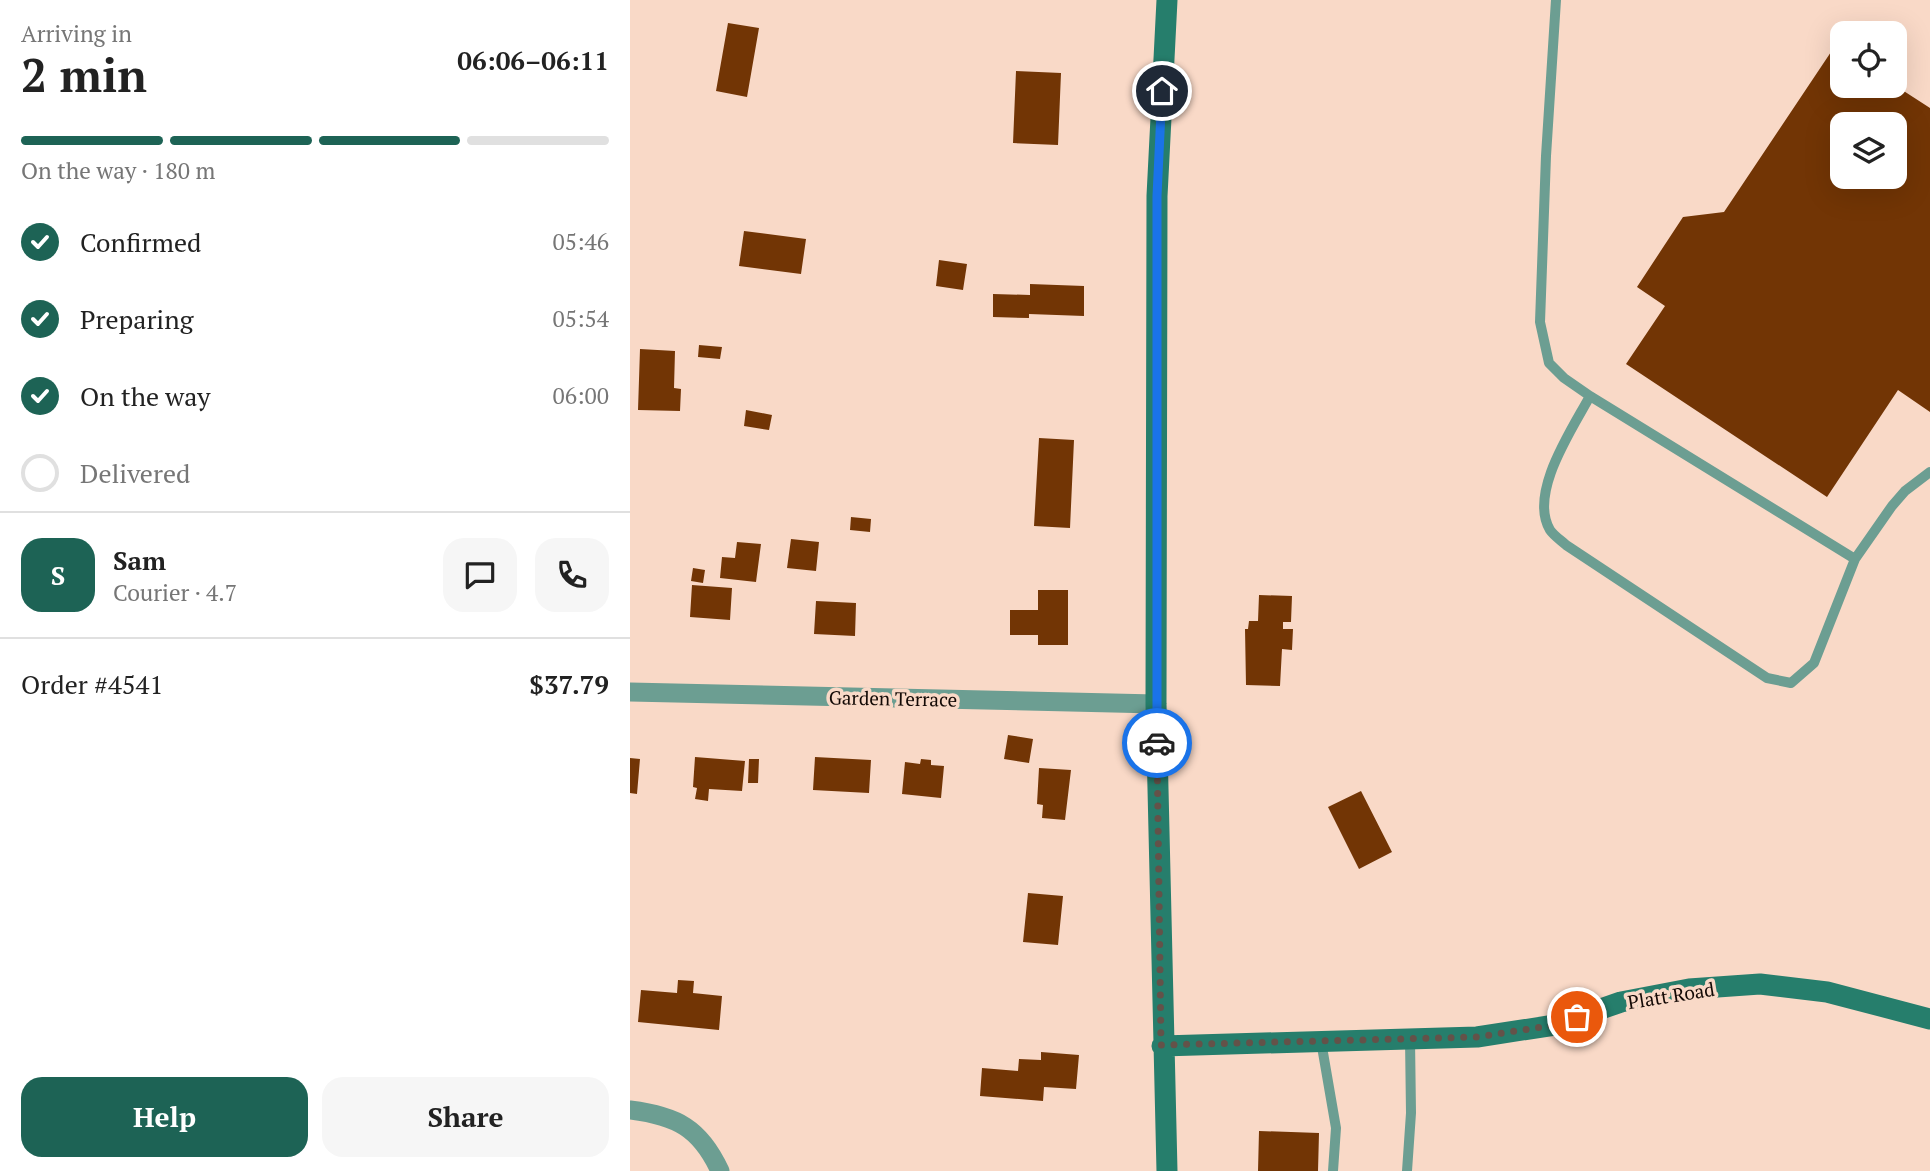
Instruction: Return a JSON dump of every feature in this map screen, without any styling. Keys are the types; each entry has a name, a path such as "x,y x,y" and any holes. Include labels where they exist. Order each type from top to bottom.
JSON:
{"street":[{"path":"1167,0 1157,196 1156,704 1161,1045 1167,1171"},
{"name":"Garden Terrace","path":"630,692 1156,704"},
{"name":"Platt Road","path":"1161,1045 1477,1037 1555,1025 1621,1002 1689,989 1760,984 1827,992 1930,1019"},
{"path":"630,1110 682,1123 705,1142 720,1171"}],"lane":[{"path":"1556,0 1546,156 1541,322 1549,363 1563,378 1591,396 1855,559"},
{"path":"1591,396 1553,466 1544,506 1550,530 1566,545 1767,678 1791,683 1814,663 1855,559 1892,506 1919,479 1930,472"},
{"path":"1407,1171 1411,1113 1410,1037"},
{"path":"1321,1040 1336,1128 1333,1171"}],"building":[{"path":"728,23 759,28 747,97 716,91"},
{"path":"1830,53 1830,98 1907,98 1907,93 1930,108 1930,412 1898,390 1827,497 1626,364 1665,306 1637,287 1683,217 1724,212"},
{"path":"1016,71 1061,73 1058,145 1013,143"},
{"path":"744,231 806,239 801,274 739,266"},
{"path":"939,260 967,264 963,290 936,286"},
{"path":"1030,284 1084,286 1084,316 1029,314 1029,318 993,317 993,294 1030,295"},
{"path":"699,345 722,347 720,359 698,357"},
{"path":"640,349 675,351 674,388 681,389 680,411 638,410"},
{"path":"746,410 772,415 769,430 744,426"},
{"path":"1039,438 1074,440 1070,528 1034,526"},
{"path":"851,517 871,519 870,532 850,530"},
{"path":"791,539 819,542 816,571 787,568"},
{"path":"737,542 761,544 756,582 720,578 722,557 735,558"},
{"path":"693,568 705,570 703,583 691,581"},
{"path":"692,585 732,588 730,620 690,617"},
{"path":"1038,590 1068,590 1068,645 1038,645 1038,635 1010,635 1010,610 1038,610"},
{"path":"1259,595 1292,596 1291,622 1283,622 1283,629 1293,629 1292,650 1282,649 1280,686 1246,685 1245,629 1248,629 1249,621 1258,621"},
{"path":"816,601 856,603 855,636 814,634"},
{"path":"1008,735 1033,739 1029,763 1004,759"},
{"path":"695,757 745,761 742,791 709,789 708,801 695,799"},
{"path":"815,757 871,760 869,793 813,790"},
{"path":"630,758 640,759 637,794 630,793"},
{"path":"749,759 759,759 758,783 748,783"},
{"path":"921,759 931,760 931,765 944,766 941,798 902,794 905,762 920,764"},
{"path":"1039,768 1071,770 1065,820 1042,818 1043,805 1037,804"},
{"path":"1361,791 1392,852 1359,869 1328,807"},
{"path":"1028,893 1063,896 1058,945 1023,942"},
{"path":"678,980 694,981 693,993 722,996 719,1030 638,1022 641,990 677,993"},
{"path":"1041,1052 1079,1055 1076,1089 1044,1087 1043,1101 980,1096 982,1068 1018,1071 1019,1059 1041,1060"},
{"path":"1259,1131 1319,1133 1318,1171 1258,1171"}],"way so far":[{"path":"1157,743 1161,1045 1477,1037 1555,1025 1577,1017"}],"route":[{"path":"1157,743 1157,196 1162,91"}]}
